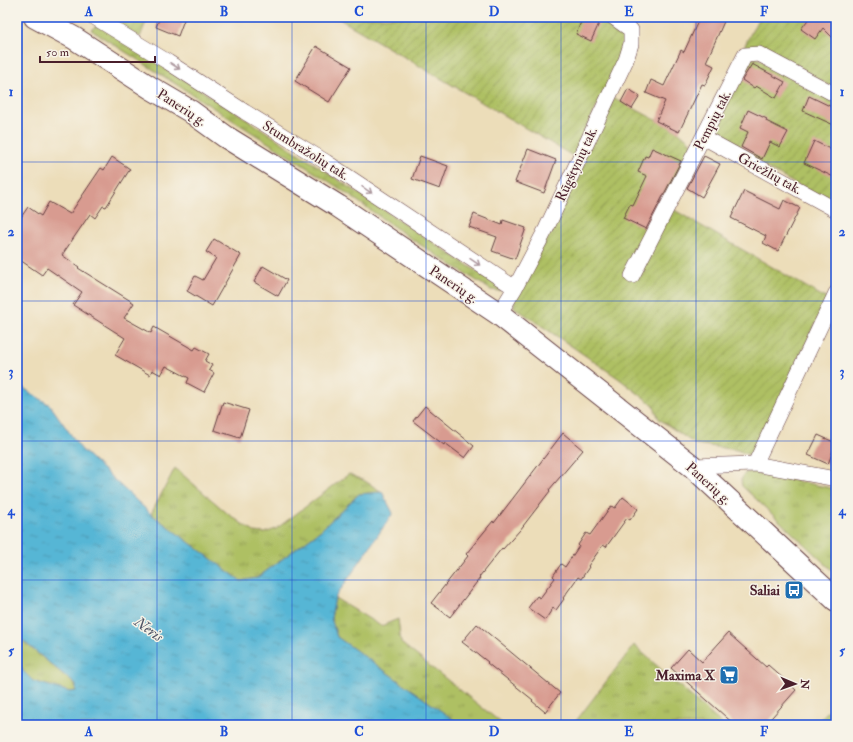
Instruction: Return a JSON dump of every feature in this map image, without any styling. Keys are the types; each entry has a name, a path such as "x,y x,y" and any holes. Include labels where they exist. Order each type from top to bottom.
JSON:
{"main road":[{"name":"Panerių g.","path":"35,17 74,38 151,88 190,111 226,137 338,206 499,314 692,466 836,600"}],"street":[{"name":"Stumbražolių tak.","path":"94,17 326,162 515,288"},
{"name":"Rūgštynių tak.","path":"499,314 515,288 546,229 626,60 631,44 631,30 613,17"},
{"name":"Pempių tak.","path":"632,276 745,55 759,54 836,95"},
{"name":"Griežlių tak.","path":"703,137 836,210"},
{"path":"755,464 836,293"},
{"path":"692,466 755,464 836,479"}],"green space":[{"path":"117,17 148,17 140,37 114,23"},
{"path":"336,17 608,17 626,37 626,46 573,156"},
{"path":"759,17 836,17 836,89 757,47 744,47"},
{"path":"99,26 242,116 502,288 500,291 491,290 410,238 336,186 91,30 94,27"},
{"path":"757,58 836,103 836,206 713,139 713,131 747,59"},
{"path":"614,98 679,132 693,144 664,204 827,299 753,457 737,450 695,444 659,419 653,405 618,378 514,307 514,301"},
{"path":"175,468 227,513 254,532 265,533 276,529 349,474 365,481 382,492 359,494 321,530 257,578 241,581 151,514"},
{"path":"753,472 836,489 836,574 742,486 741,480 745,473"},
{"path":"335,598 381,626 398,619 401,643 504,725 461,725 337,637 331,618"},
{"path":"17,636 76,685 76,691 70,692 33,681 27,676 20,666 17,649"},
{"path":"634,645 723,725 573,725"},
{"path":"836,702 836,725 815,725"}],"water":[{"name":"Neris","path":"17,384 50,405 81,449 151,514 241,581 257,578 321,530 359,494 382,492 393,513 335,598 331,618 337,637 461,725 17,725 17,658 23,671 33,681 70,692 76,691 76,685 17,636"}],"building":[{"path":"160,17 185,17 178,36 156,27"},
{"path":"583,17 602,17 591,41 576,34"},
{"path":"700,17 726,17 706,62 714,66 705,85 702,84 679,132 656,121 665,101 646,93 651,80 664,86 681,50 684,52"},
{"path":"810,17 836,17 836,41 823,28 815,39 801,29"},
{"path":"316,46 351,67 329,102 295,81"},
{"path":"752,64 785,82 776,98 756,86 754,88 742,80"},
{"path":"628,89 640,96 632,109 621,102"},
{"path":"809,96 836,109 836,126 803,111"},
{"path":"748,110 767,119 766,121 788,132 780,147 770,142 762,159 741,147 748,132 740,128"},
{"path":"814,141 836,152 836,178 804,163"},
{"path":"652,148 681,161 646,229 623,218 630,204 633,205 647,176 638,172 645,156 648,157"},
{"path":"528,149 556,160 544,193 515,182"},
{"path":"420,156 448,166 440,189 412,179"},
{"path":"704,156 720,164 702,197 687,188"},
{"path":"112,157 130,169 106,207 103,206 95,218 90,214 62,255 79,267 78,268 134,303 124,318 151,333 154,327 194,350 196,347 209,354 205,361 212,365 209,370 214,373 204,392 187,383 189,378 166,366 161,375 152,370 150,375 115,355 125,338 73,305 82,292 47,268 42,275 17,258 17,223 28,207 41,216 49,202 70,214 101,168 104,170"},
{"path":"744,191 780,209 784,200 800,208 778,251 763,243 766,236 731,218"},
{"path":"474,214 502,225 503,220 526,228 515,259 492,251 497,237 469,227"},
{"path":"214,239 241,255 212,306 187,291 195,276 203,280 216,258 206,252"},
{"path":"263,266 287,280 278,296 254,282"},
{"path":"223,402 249,410 240,438 214,430"},
{"path":"425,406 474,446 465,458 445,443 444,445 413,421"},
{"path":"563,433 583,450 549,490 550,491 520,530 503,549 502,548 450,617 431,603 468,556 466,554 493,521 494,523"},
{"path":"818,435 836,443 828,464 808,455"},
{"path":"623,497 638,509 630,520 627,518 606,547 603,545 581,579 578,577 556,610 553,608 545,620 528,608 537,596 540,598 555,578 553,576 561,564 565,567 586,533 590,535 611,506 615,508"},
{"path":"477,624 560,693 545,712 532,701 533,700 487,663 488,662 462,642"},
{"name":"Maxima X","path":"728,633 766,667 768,665 796,690 765,725 735,725 671,668 688,649 702,662"}],"place":[{"name":"Saliai","path":"794,590"},
{"name":"Maxima X","path":"729,675"}]}
